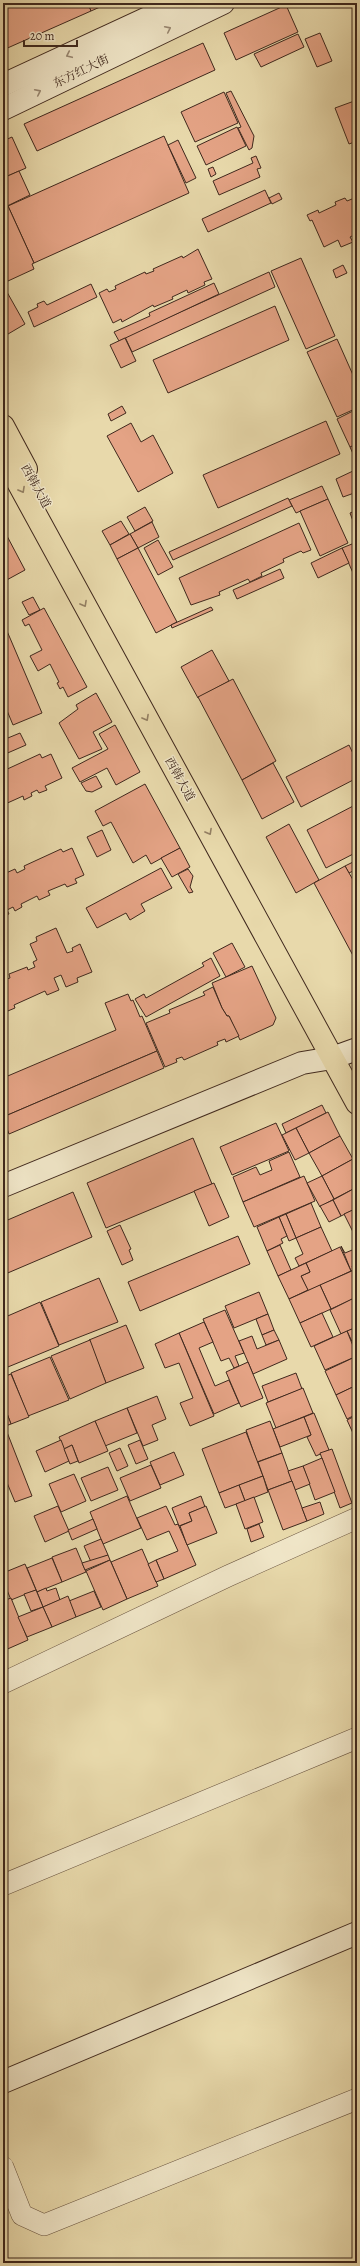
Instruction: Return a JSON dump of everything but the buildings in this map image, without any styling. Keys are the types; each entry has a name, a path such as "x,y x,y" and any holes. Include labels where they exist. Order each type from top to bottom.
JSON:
{"main road":[{"name":"西韩大道","path":"3,426 345,1053 357,1103"},
{"name":"西韩大道","path":"3,455 357,1074"}],"street":[{"name":"东方红大街","path":"3,85 180,3"},
{"name":"东方红大街","path":"3,108 223,3"},
{"path":"3,1186 302,1063 345,1053"},
{"path":"3,1683 221,1579 357,1518"},
{"path":"3,1884 357,1738"},
{"path":"3,2082 357,1934"},
{"path":"3,2167 22,2215 44,2225 357,2099"}]}
